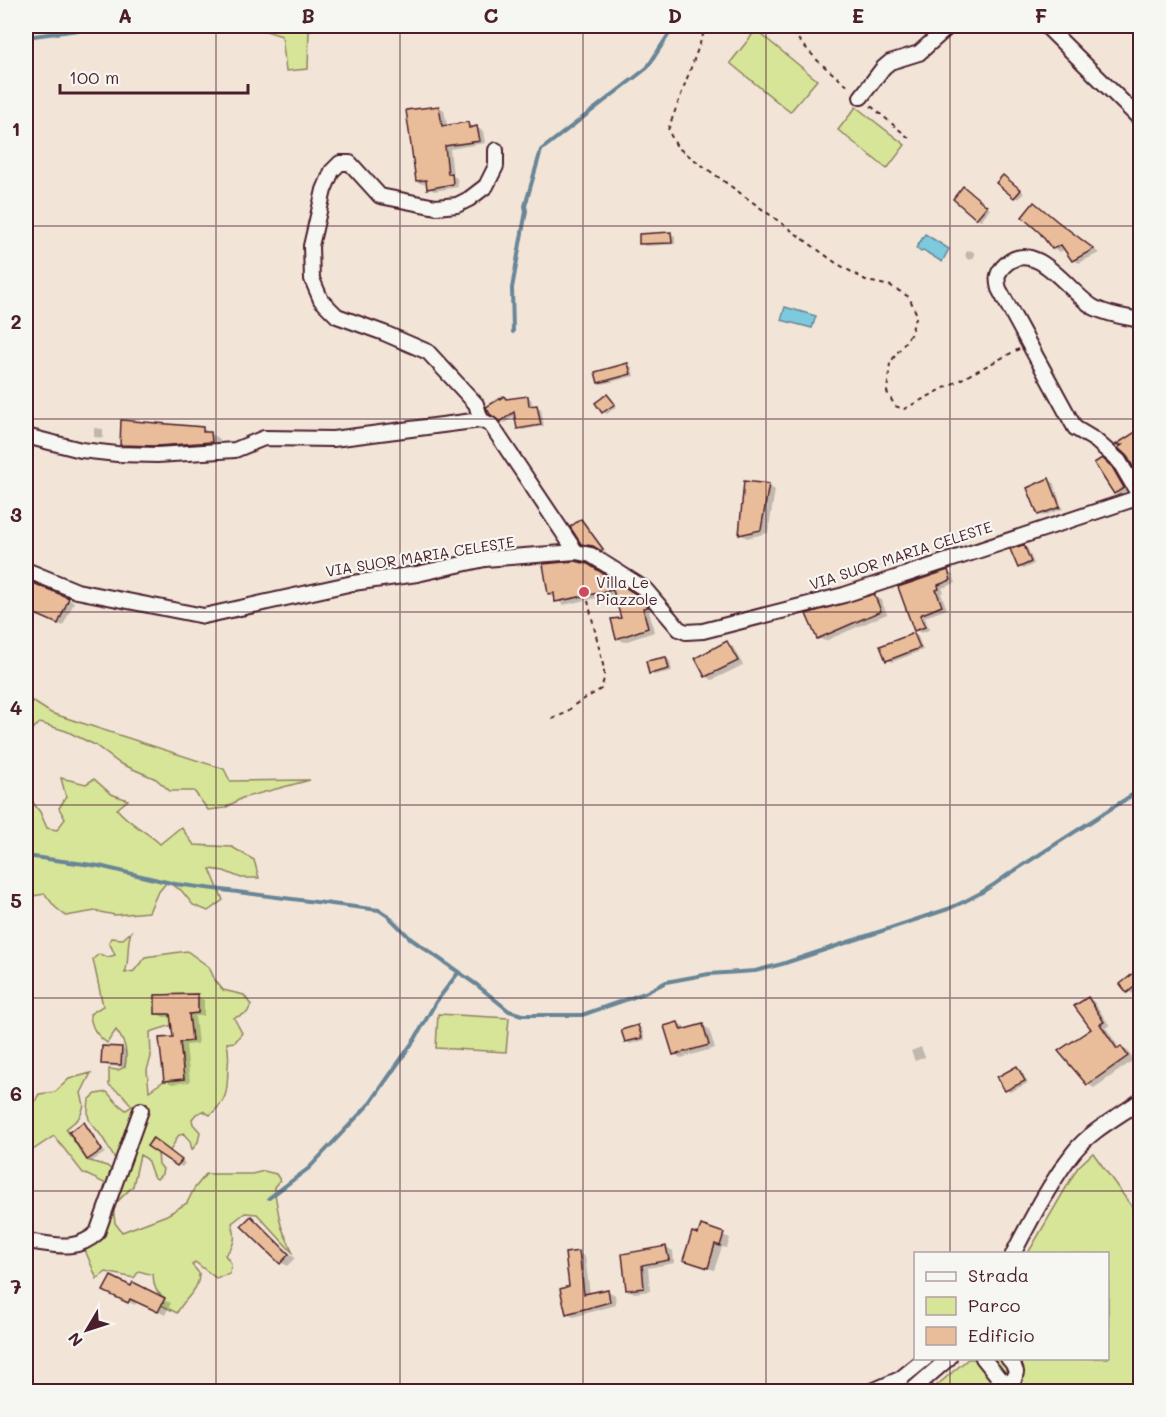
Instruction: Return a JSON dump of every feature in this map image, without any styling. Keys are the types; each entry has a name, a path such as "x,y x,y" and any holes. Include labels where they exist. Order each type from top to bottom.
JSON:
{"street":[{"path":"861,97 890,62 919,52 949,26"},
{"path":"1046,26 1140,119"},
{"path":"481,420 476,404 428,352 337,316 321,300 312,279 311,246 324,190 332,171 340,163 350,163 380,196 436,207 457,205 486,186 496,166 496,150"},
{"path":"1140,320 1109,314 1092,307 1042,263 1024,257 1011,260 1000,269 996,278 999,289 1075,428 1101,445 1119,461 1140,497"},
{"path":"26,436 81,450 157,455 235,450 264,438 333,439 481,420 491,425 576,552"},
{"name":"VIA SUOR MARIA CELESTE","path":"26,570 77,591 204,616 353,583 417,574 485,559 576,552 591,555 645,589 680,629 686,632 703,631 844,595 1140,497"},
{"path":"1014,1252 1032,1218 1074,1152 1089,1137 1140,1101"},
{"path":"26,1241 76,1246 87,1242 97,1233 141,1110"},
{"path":"870,1392 900,1379 925,1360"},
{"path":"910,1392 948,1360"},
{"path":"984,1360 1006,1383 1014,1380 1016,1372 1009,1360"}],"path":[{"path":"710,26 703,35 668,130 677,147 837,263 867,281 891,286 909,297 917,315 910,335 890,363 887,392 895,406 904,409 1030,344"},
{"path":"786,26 818,61 909,138"},
{"path":"552,719 566,713 581,700 601,689 604,669 588,601"}],"green space":[{"path":"250,26 319,26 309,31 308,69 286,71 282,36"},
{"path":"756,30 817,80 790,112 730,63"},
{"path":"856,107 905,145 887,169 838,130"},
{"path":"26,697 51,713 224,769 230,781 310,780 242,798 225,808 208,810 194,791 170,791 156,779 119,763 95,745 66,731 40,723 31,730 26,740"},
{"path":"61,778 86,784 94,779 111,794 128,800 117,809 160,844 181,827 194,845 232,847 254,860 259,878 241,878 224,871 210,869 223,900 208,911 193,905 181,890 167,882 157,894 149,912 115,915 95,911 66,916 45,894 26,897 26,793 40,812 47,828 57,830 65,819 59,808 66,797"},
{"path":"131,932 125,973 134,971 145,957 187,951 209,967 223,990 244,995 251,1005 247,1013 234,1018 242,1033 235,1042 227,1043 229,1055 224,1099 210,1115 203,1111 192,1119 200,1132 198,1142 192,1150 190,1141 183,1133 178,1136 170,1151 152,1138 148,1146 158,1153 159,1164 163,1169 162,1174 157,1179 153,1176 147,1159 140,1155 133,1186 113,1206 115,1223 122,1232 167,1215 187,1203 194,1189 206,1174 252,1174 264,1171 276,1174 280,1180 274,1187 276,1202 282,1228 292,1252 257,1214 245,1213 232,1223 234,1240 225,1255 231,1263 230,1274 216,1278 195,1262 192,1265 199,1273 197,1285 177,1313 161,1305 165,1298 156,1288 153,1275 139,1271 134,1278 106,1272 97,1279 85,1250 90,1245 117,1189 83,1173 54,1136 30,1152 26,1167 26,1121 39,1094 55,1092 69,1079 91,1073 81,1093 84,1105 82,1112 78,1119 66,1129 87,1160 107,1166 112,1170 117,1161 89,1120 88,1109 89,1100 96,1094 107,1092 126,1110 132,1106 123,1095 109,1085 109,1069 118,1070 125,1067 126,1051 116,1030 107,1043 100,1037 93,1027 90,1014 103,1006 93,959 99,954 108,957 115,955 109,942 111,938 123,939","holes":["197,994 198,1013 156,1014 156,995","190,1023 192,1041 180,1042 184,1079 164,1081 149,1091 147,1070 151,1057 150,1032 172,1025"]},
{"path":"438,1014 509,1018 506,1052 436,1048"},
{"path":"1093,1153 1140,1218 1140,1391 929,1392 967,1360 1109,1360 1109,1252 1029,1252 1078,1167"}],"water":[{"path":"925,234 949,249 942,262 916,248"},
{"path":"785,307 816,316 812,328 781,320"}],"building":[{"path":"439,106 442,126 468,122 469,128 477,126 480,141 445,146 448,174 452,173 453,184 427,189 426,180 416,181 406,110"},
{"path":"1003,175 1021,190 1014,198 996,183"},
{"path":"963,186 987,206 976,219 953,199"},
{"path":"1034,202 1094,249 1072,261 1061,245 1052,249 1040,233 1022,217"},
{"path":"671,232 672,243 639,244 639,234"},
{"path":"628,363 631,374 598,383 595,372"},
{"path":"607,394 615,404 602,413 595,403"},
{"path":"504,396 506,399 528,396 529,406 537,405 541,425 517,429 514,412 500,422 490,414 486,407"},
{"path":"121,420 203,427 203,432 211,432 212,442 157,446 120,445"},
{"path":"1140,429 1140,467 1135,470 1127,456 1118,448 1122,445 1115,445"},
{"path":"1102,458 1112,467 1124,488 1114,494 1094,463"},
{"path":"1049,478 1060,507 1038,515 1027,488"},
{"path":"744,481 769,484 761,530 739,535"},
{"path":"581,519 603,549 601,551 593,546 581,544 570,527"},
{"path":"1024,545 1031,562 1018,568 1010,549"},
{"path":"575,561 588,564 639,596 648,607 643,608 648,628 616,639 611,619 621,618 613,590 555,602 554,593 548,594 543,564"},
{"path":"948,570 951,580 938,585 939,589 936,590 942,606 920,615 925,627 914,631 898,587"},
{"path":"26,580 69,598 58,624 26,610"},
{"path":"874,594 881,611 817,639 806,614"},
{"path":"914,633 920,648 886,661 880,646"},
{"path":"727,641 738,661 705,677 695,658"},
{"path":"666,657 669,669 649,674 646,661"},
{"path":"1140,968 1140,982 1127,993 1120,984"},
{"path":"198,994 198,1013 189,1014 192,1041 180,1042 184,1079 164,1081 159,1038 173,1037 170,1014 155,1014 155,995"},
{"path":"1088,997 1104,1022 1100,1024 1117,1049 1121,1046 1128,1056 1087,1085 1058,1051 1091,1029 1074,1006"},
{"path":"678,1022 681,1030 703,1024 709,1045 673,1055 664,1026"},
{"path":"638,1025 642,1038 625,1042 621,1030"},
{"path":"102,1046 122,1047 121,1065 101,1064"},
{"path":"1017,1066 1025,1081 1005,1091 997,1077"},
{"path":"84,1122 102,1150 87,1160 69,1132"},
{"path":"153,1138 182,1160 177,1166 147,1146"},
{"path":"251,1216 289,1254 280,1264 241,1226"},
{"path":"701,1225 724,1233 720,1246 715,1244 708,1268 683,1260 692,1232 698,1234"},
{"path":"666,1246 669,1260 642,1265 644,1288 626,1290 622,1254"},
{"path":"579,1251 584,1294 608,1289 610,1302 566,1314 560,1289 569,1286 565,1253"},
{"path":"111,1276 131,1286 133,1282 165,1298 158,1312 130,1299 128,1303 103,1291"}],"waterway":[{"path":"26,37 108,26"},
{"path":"513,332 512,288 525,206 541,150 647,68 674,26"},
{"path":"26,856 99,866 175,884 379,910 411,939 477,985 509,1011 522,1015 582,1015 645,993 666,982 709,974 755,971 948,909 985,890 1140,790"},
{"path":"269,1198 309,1168 371,1102 415,1039 436,1002 458,973"}],"place":[{"name":"Villa Le Piazzole","path":"584,592"}]}
